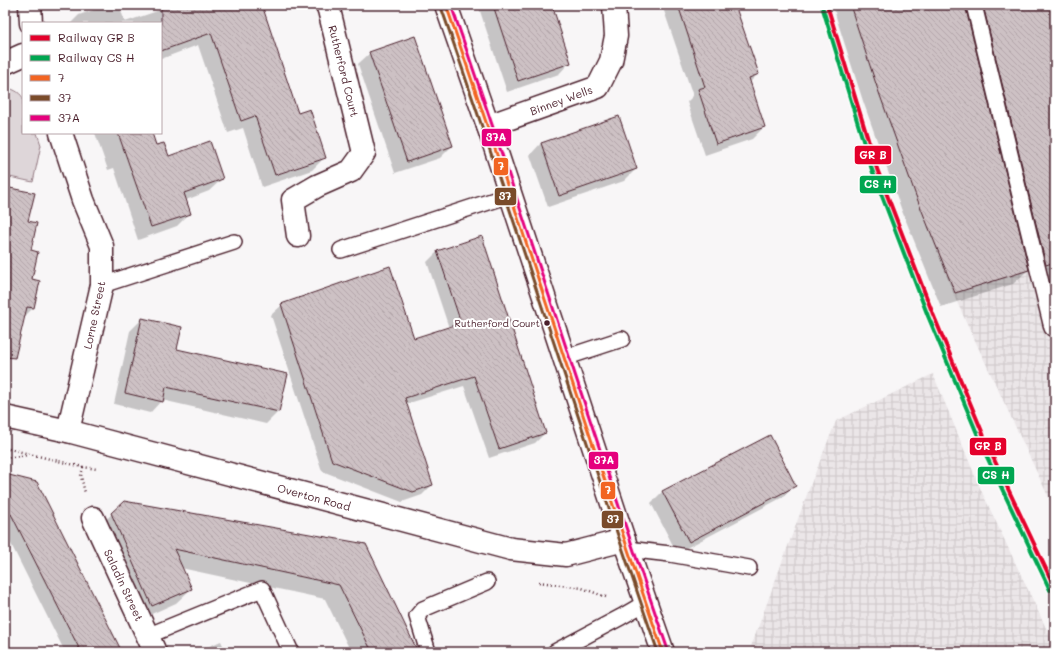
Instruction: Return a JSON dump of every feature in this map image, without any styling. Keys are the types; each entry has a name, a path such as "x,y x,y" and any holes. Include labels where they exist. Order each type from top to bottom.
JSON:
{"street":[{"path":"446,5 488,126 625,545 663,652"},
{"name":"Binney Wells","path":"488,126 598,87 611,61 616,36 614,5"},
{"name":"Rutherford Court","path":"298,236 293,200 317,186 351,171 364,153 333,7"},
{"path":"5,62 22,55"},
{"name":"Lorne Street","path":"61,134 84,200 102,246 102,285 68,431"},
{"name":"Overton Road","path":"5,417 68,431 511,549 566,555 625,545"},
{"name":"Saladin Street","path":"93,518 151,644"}],"lane":[{"path":"974,5 1052,328"},
{"path":"341,250 510,195"},
{"path":"102,285 234,242"},
{"path":"564,358 622,338"},
{"path":"625,545 749,568"},
{"path":"428,652 417,616 423,609 487,582"},
{"path":"151,644 262,589 291,652"},
{"path":"554,652 621,617 646,602"}],"path":[{"path":"5,458 31,455"},
{"path":"535,581 582,588 609,598 621,617"}],"shaded area":[{"path":"851,5 1055,5 1055,511 955,298 916,196 877,87"},
{"path":"5,87 17,92 22,97 22,134 37,134 41,145 33,182 5,176"},
{"path":"933,374 980,488 1055,647 1055,652 749,652 812,481 836,421"}],"building":[{"path":"172,5 262,5 298,113 310,109 326,158 275,175 255,116 241,121 211,33 162,51 161,9"},
{"path":"493,5 552,5 571,63 518,81"},
{"path":"678,5 735,5 759,74 749,78 765,127 716,144 698,89 705,87"},
{"path":"850,5 965,5 1029,270 955,293 916,196 877,87"},
{"path":"983,5 1055,5 1055,262 1046,265"},
{"path":"415,36 453,146 407,162 369,52"},
{"path":"619,116 637,169 559,196 541,143"},
{"path":"118,134 152,134 156,145 164,143 169,156 210,141 223,179 184,193 191,214 151,227"},
{"path":"5,187 35,193 28,221 37,223 31,250 38,252 32,279 40,281 34,308 27,307 15,358 5,357"},
{"path":"482,236 546,433 499,449 474,376 405,398 433,485 413,492 332,461 281,304 390,266 414,338 461,323 437,251"},
{"path":"142,318 182,327 177,349 288,374 279,412 166,387 163,402 125,393"},
{"path":"770,435 796,486 689,542 662,491"},
{"path":"5,474 37,482 122,652 81,652 11,514 5,512"},
{"path":"124,501 366,544 418,652 372,652 339,585 174,549 192,589 152,606 111,513"}],"transit line":[{"name":"7","path":"446,5 663,652"},
{"name":"37A","path":"451,5 668,650"},
{"path":"827,5 877,169 933,314 991,453 1055,588"},
{"path":"822,6 872,170 928,316 986,455 1050,590"},
{"name":"37","path":"441,7 658,652"}],"place":[{"name":"Rutherford Court","path":"547,323"}]}
